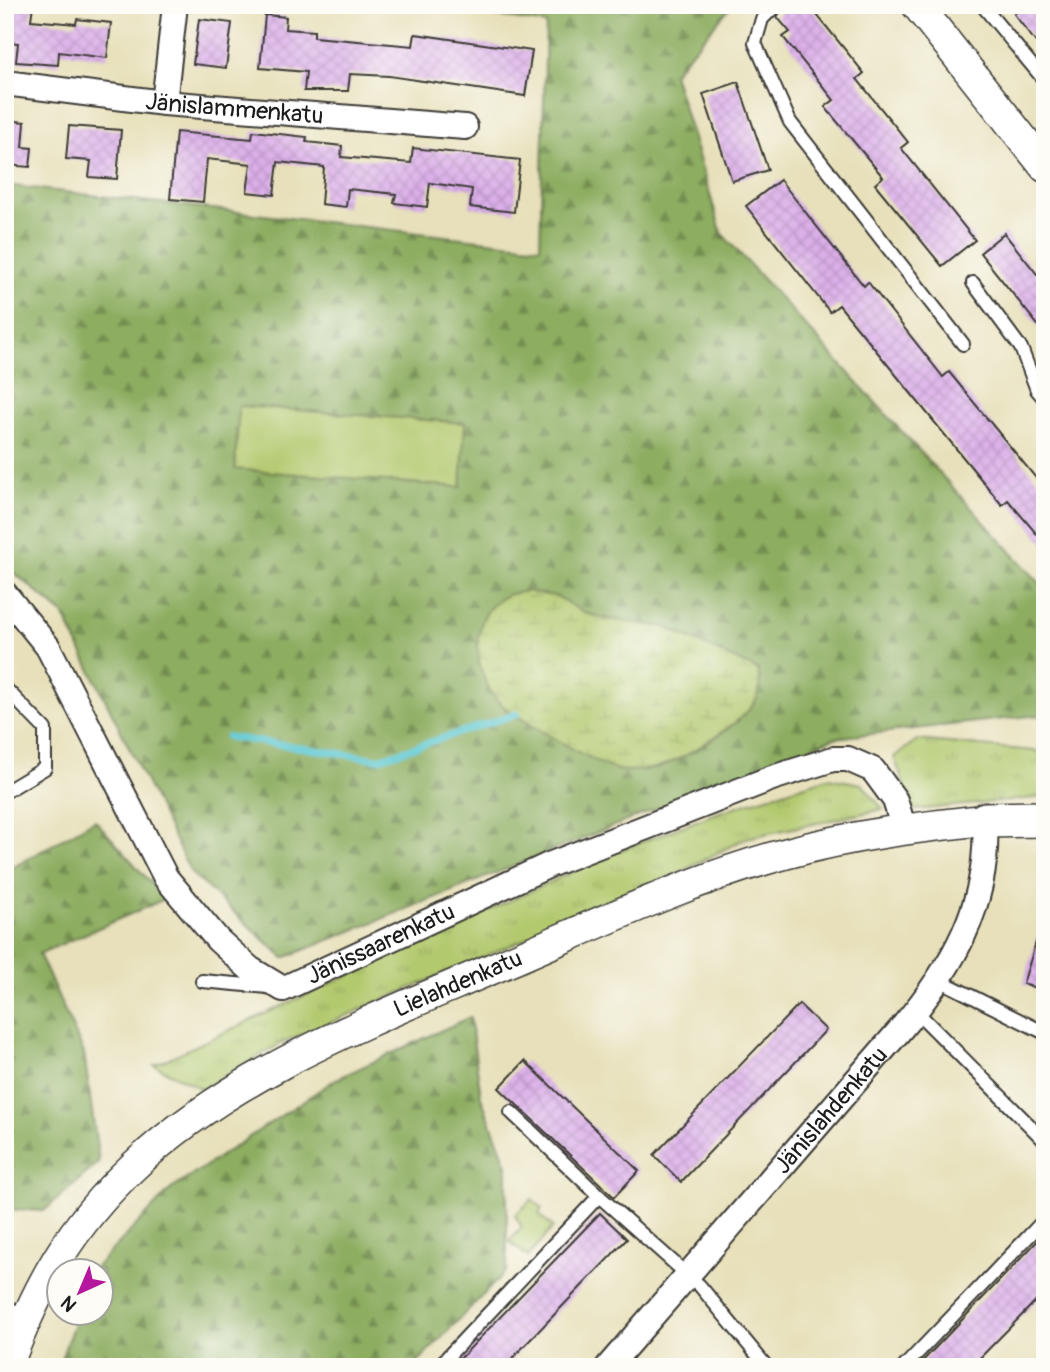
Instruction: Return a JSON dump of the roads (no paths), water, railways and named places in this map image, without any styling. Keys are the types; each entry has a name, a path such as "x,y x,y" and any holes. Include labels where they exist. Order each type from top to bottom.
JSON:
{"main road":[{"name":"Lielahdenkatu","path":"985,820 1045,819"}],"street":[{"path":"164,103 175,5"},
{"path":"926,9 1045,167"},
{"name":"Jänislammenkatu","path":"5,83 164,103 465,127"},
{"name":"Jänissaarenkatu","path":"5,594 48,647 166,878 218,940 250,969 284,989 573,855 772,778 833,759 848,759 873,770 895,800 904,829"},
{"name":"Lielahdenkatu","path":"7,1367 15,1312 43,1280 70,1237 134,1166 216,1102 286,1061 423,998 714,877 787,853 904,829 985,820"},
{"name":"Jänislahdenkatu","path":"608,1367 916,1011 939,980 968,925 981,892 987,854 985,820"}],"lane":[{"path":"776,5 762,19 755,43 790,122 963,344"},
{"path":"982,5 1045,82"},
{"path":"973,283 1021,348 1042,391"},
{"path":"5,688 45,729 45,768 5,792"},
{"path":"939,980 1045,1033"},
{"path":"202,981 284,989"},
{"path":"916,1011 1045,1141"},
{"path":"511,1112 599,1196 689,1275 767,1367"},
{"path":"439,1366 599,1196"},
{"path":"904,1367 1045,1219"}],"waterway":[{"path":"228,737 378,759 517,714"}]}
